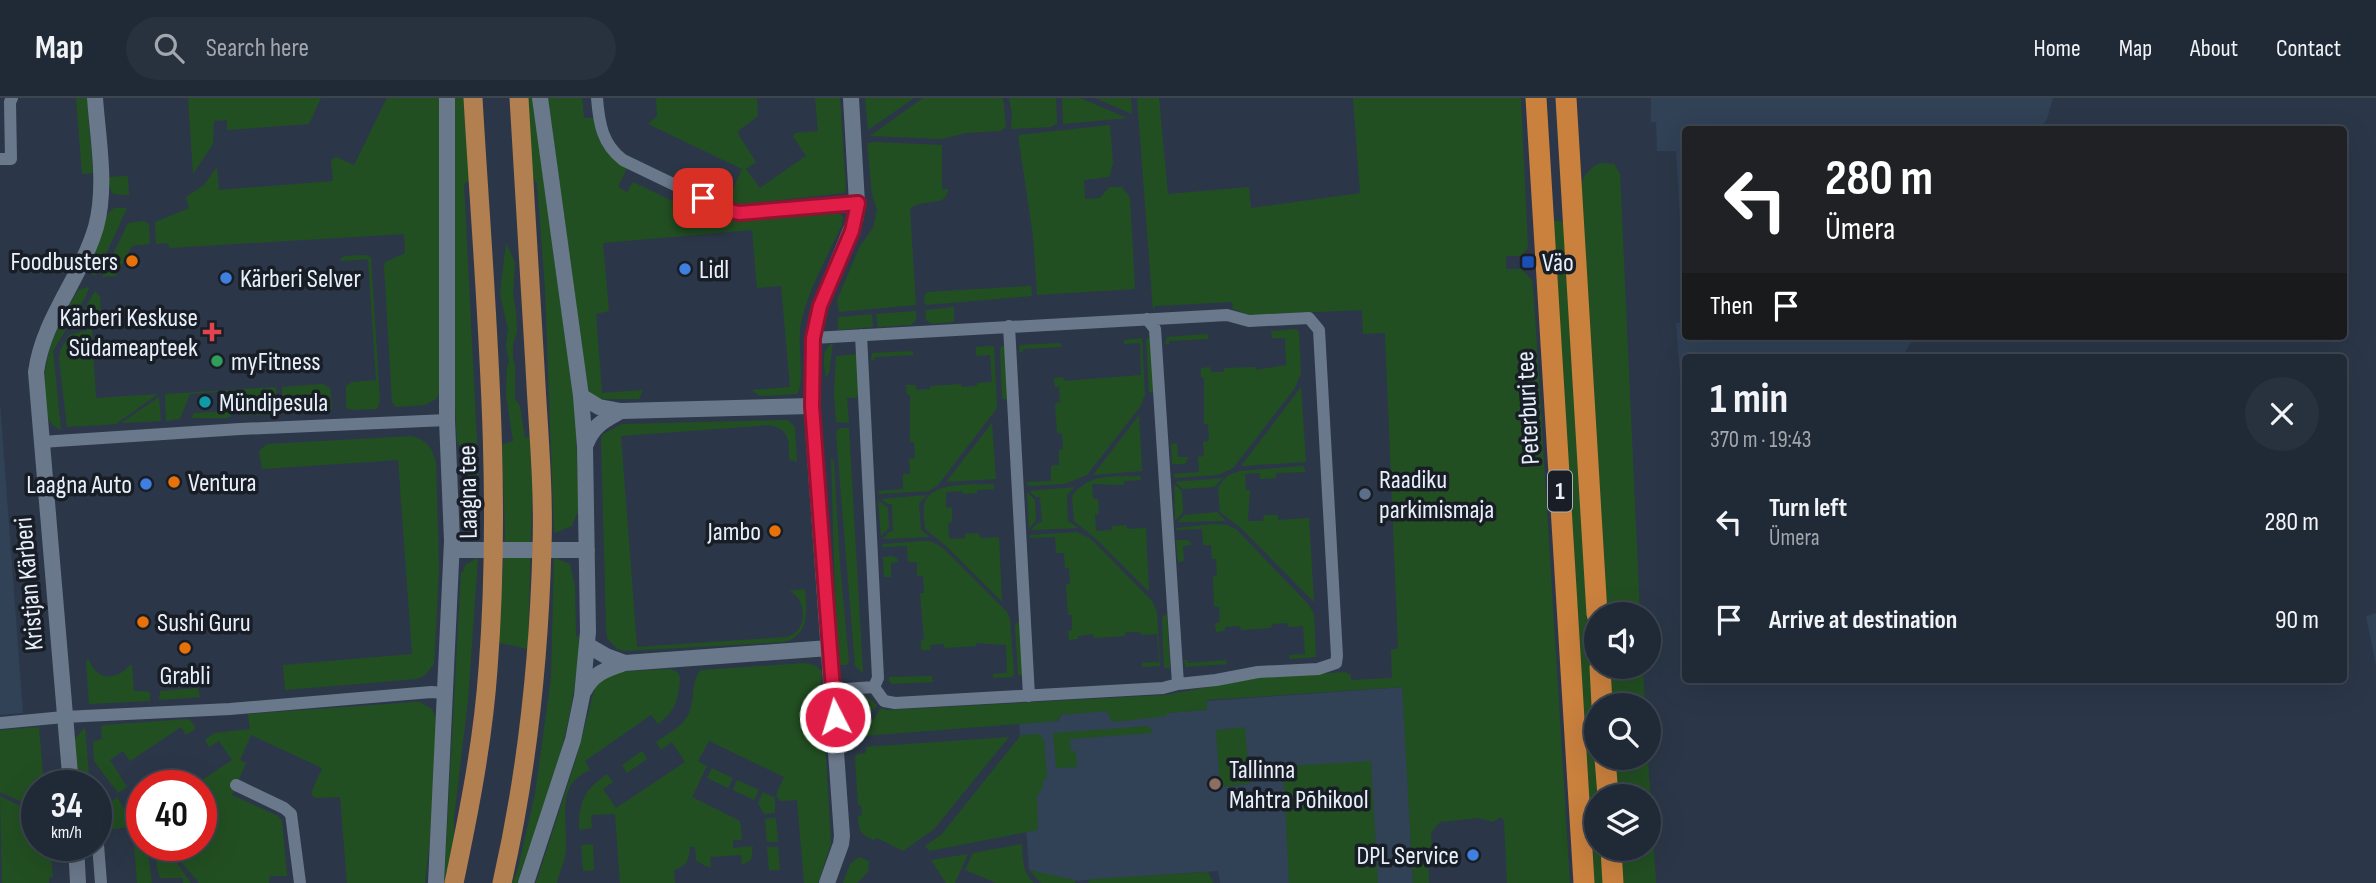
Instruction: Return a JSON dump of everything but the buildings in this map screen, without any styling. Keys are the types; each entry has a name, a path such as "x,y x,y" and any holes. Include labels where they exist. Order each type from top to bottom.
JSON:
{"highway":[{"name":"Peterburi tee","path":"1536,98 1584,883"},
{"name":"1","path":"1566,98 1596,602"},
{"path":"1612,861 1613,883"}],"main road":[{"name":"Laagna tee","path":"454,883 479,753 488,669 494,545 492,417 472,98"},
{"path":"502,883 513,836 526,753 536,665 542,545 537,404 519,98"}],"street":[{"path":"0,159 11,159 12,98"},
{"name":"Kristjan Kärberi","path":"69,770 36,372 38,352 45,333 87,252 95,230 101,201 95,98"},
{"path":"436,883 446,693 459,545 447,419 447,98"},
{"path":"527,883 568,759 582,696 587,645 578,545 585,447 581,396 540,98"},
{"path":"597,98 600,126 606,142 615,154 731,212 858,203"},
{"path":"827,883 842,836 812,406 813,338 820,306 852,231 858,203 851,98"},
{"path":"813,338 1227,315 1249,321 1309,317 1319,330 1338,656 1336,663 1318,669 1258,671 1163,688 895,704 884,701 874,687"},
{"path":"1147,319 1156,329 1178,684"},
{"path":"1009,326 1029,696"},
{"path":"861,335 878,678 874,687"},
{"path":"581,396 599,407 621,411 812,406"},
{"path":"585,447 590,433 599,423 621,411"},
{"path":"41,442 447,419"},
{"path":"459,545 578,545"},
{"path":"587,645 625,663"},
{"path":"582,696 589,682 601,671 625,663 829,648"},
{"path":"832,691 874,687"},
{"path":"0,723 446,693"},
{"path":"236,785 291,814 300,883"},
{"path":"429,883 439,829"},
{"path":"77,861 78,883"},
{"path":"99,861 101,883"}],"shaded area":[{"path":"1651,98 2053,98 2042,126 1682,126 1682,256 1676,151 1657,151 1656,122 1651,122"},
{"path":"1676,323 1682,323 1682,340 1913,340 1904,354 1682,354 1682,401"},
{"path":"0,402 23,713 0,715"},
{"path":"2376,613 2376,665 2366,616"},
{"name":"Tallinna Mahtra Põhikool","path":"1403,687 1413,883 1220,883 1218,871 1073,881 1029,870 1019,723 1058,721 1062,714 1106,710 1111,717 1207,710 1207,701"}],"green space":[{"path":"76,98 87,98 93,173 82,174"},
{"path":"188,98 321,98 309,124 227,130 227,120 214,121 213,144 193,174"},
{"path":"387,98 441,98 440,392 436,399 425,405 396,407 392,402 384,267 385,262 405,253 404,234 169,248 168,243 156,244 155,222 189,208 186,197 204,185 217,167 219,190 333,181 331,160 336,157 354,165"},
{"path":"454,98 464,98 469,181 464,184 478,462 478,533 466,527 460,446 457,442 454,386"},
{"path":"528,98 533,98 575,408 579,513 572,526 554,533 545,289 537,183 532,177"},
{"path":"546,98 582,98 584,118 594,118 597,134 604,148 627,168 618,187 627,192 633,182 716,222 721,213 739,219 837,210 837,213 843,216 842,225 817,277 802,318 801,382 797,394 760,396 752,390 790,387 781,286 757,288 752,230 603,243 609,311 596,314 602,393 643,390 639,399 597,399 588,390"},
{"path":"656,98 757,98 758,116 737,132 756,162 746,169 760,188 806,156 793,136 795,133 818,131 815,98 840,98 846,190 843,193 739,205 727,201 742,169 648,124 657,116"},
{"path":"865,98 914,98 868,130"},
{"path":"923,98 1003,98 1006,127 1000,131 966,133 942,139 870,136"},
{"path":"1009,98 1056,98 1057,123 1051,127 1011,129"},
{"path":"1062,98 1080,98 1127,118 1063,124"},
{"path":"1095,98 1131,98 1132,114"},
{"path":"1137,98 1159,98 1168,194 1249,187 1251,208 1360,193 1353,98 1521,98 1528,248 1521,256 1506,256 1506,269 1521,269 1532,280 1534,299 1570,883 1507,883 1504,821 1501,817 1493,822 1478,818 1440,822 1431,833 1432,851 1428,852 1429,883 1413,883 1402,687 1207,700 1207,710 1113,722 1106,711 1061,715 1057,721 862,736 881,708 888,710 1165,695 1263,677 1345,672 1351,675 1351,680 1392,678 1391,650 1398,648 1385,333 1363,334 1362,310 1249,315 1233,309 1232,302 1155,306 1153,311"},
{"path":"1110,125 1113,164 1109,177 1084,180 1085,199 1100,198 1109,187 1122,187 1130,198 1135,289 1037,295 1033,236 1018,135"},
{"path":"867,143 942,145 942,189 948,189 947,195 939,201 910,209 916,305 839,312 837,300 860,246 873,228 877,210 872,194"},
{"path":"1600,163 1614,164 1620,174 1639,602 1603,602 1580,189 1592,168"},
{"path":"128,176 129,195 113,194 109,177"},
{"path":"114,208 127,208 96,276 88,268 108,213"},
{"path":"1553,220 1564,222 1587,602 1584,602 1584,679 1592,679 1593,693 1584,693 1584,734"},
{"path":"144,221 149,224 150,244 132,246 116,276 102,277 128,223"},
{"path":"506,243 515,262 515,399 520,406 525,438 530,437 532,492 528,649 499,643 505,532 502,445 513,441 506,394 508,329 500,294"},
{"path":"367,255 371,258 380,401 377,409 353,410 346,408 346,386 352,382 376,380 368,259 339,261 344,256"},
{"path":"1031,286 1032,296 925,305 924,296 927,292"},
{"path":"87,287 86,296 53,351 61,430 52,424 47,413 44,383 48,355 64,315 78,290"},
{"path":"95,291 100,297 101,324 74,327"},
{"path":"954,307 953,322 932,324 926,320 925,310"},
{"path":"916,311 916,320 911,325 878,327 876,314"},
{"path":"872,314 873,327 838,330 838,317"},
{"path":"92,329 96,398 158,394 116,424 67,427 60,351 69,335"},
{"path":"1296,329 1299,332 1301,373 1295,388 1233,468 1218,475 1175,478 1173,474 1199,472 1198,457 1204,456 1203,442 1209,441 1208,424 1204,424 1204,378 1201,377 1201,368 1210,367 1211,372 1224,372 1224,368 1256,367 1256,370 1286,365 1285,338 1272,338 1271,331"},
{"path":"1208,334 1208,339 1169,341 1169,344 1165,344 1167,337"},
{"path":"1152,337 1154,393 1149,392 1146,339"},
{"path":"1142,338 1145,395 1140,407 1087,475 1064,484 1028,486 1026,482 1051,481 1051,466 1059,465 1059,450 1063,449 1062,434 1057,433 1055,403 1060,402 1059,387 1055,387 1054,378 1063,377 1064,381 1141,375 1140,343 1124,344 1124,340"},
{"path":"833,343 829,372 826,378 826,349"},
{"path":"1061,343 1061,347 1023,349 1019,352 1020,345"},
{"path":"994,346 997,408 938,485 929,491 879,494 878,491 903,489 903,474 910,474 909,459 915,458 914,442 910,442 910,395 907,395 906,385 916,385 916,390 930,389 930,386 961,384 962,387 992,382 990,355 976,356 976,347"},
{"path":"1002,346 1005,346 1008,399 1002,399"},
{"path":"913,351 913,355 875,357 871,361 872,353"},
{"path":"857,354 857,398 847,398 849,423 836,422 836,356"},
{"path":"322,384 330,388 332,409 325,412 283,414 282,387"},
{"path":"276,387 278,415 242,415 232,391 190,394 180,419 166,421 165,394"},
{"path":"1301,387 1306,462 1241,466"},
{"path":"159,397 161,421 121,423"},
{"path":"228,411 232,416 226,418 191,418 194,413"},
{"path":"1139,415 1142,471 1093,475"},
{"path":"788,420 795,427 797,462 789,459 785,433 770,425 621,436 637,647 787,637 796,632 803,615 801,603 789,591 805,589 806,613 799,633 785,642 625,651 617,649 607,638 606,628 603,434 622,424"},
{"path":"992,423 996,479 946,482"},
{"path":"840,428 849,428 863,673 855,666 836,434"},
{"path":"412,436 428,446 436,463 439,570 434,664 425,675 417,679 285,690 283,665 412,654 398,460 262,469 259,451 267,444"},
{"path":"1177,443 1178,457 1188,457 1184,464 1172,464 1171,444"},
{"path":"831,457 834,462 849,662 846,665 837,665"},
{"path":"1303,466 1306,472 1276,473 1276,478 1260,479 1260,473 1245,474 1246,490 1250,490 1248,521 1263,521 1264,515 1278,515 1278,520 1309,518 1314,602 1242,529 1220,512 1218,487 1227,476 1239,471"},
{"path":"1140,476 1141,480 1124,481 1124,485 1092,484 1093,499 1098,499 1096,531 1112,530 1112,526 1126,525 1127,529 1146,528 1149,592 1094,537 1074,521 1072,496 1094,479"},
{"path":"1223,478 1214,487 1183,489 1175,482"},
{"path":"994,484 994,489 977,490 977,493 946,492 946,507 952,508 952,522 948,523 949,539 965,538 965,534 979,533 980,538 999,537 1002,602 945,545 925,529 924,515 927,498 943,488"},
{"path":"1174,484 1182,491 1183,512 1175,521"},
{"path":"1075,487 1067,495 1068,521 1078,528 1031,530 1042,522 1040,497 1029,491"},
{"path":"1027,492 1035,500 1036,520 1029,529"},
{"path":"927,495 919,503 921,530 930,537 883,539 893,531 892,504 881,499"},
{"path":"878,500 888,508 889,528 881,536"},
{"path":"1217,512 1226,521 1177,522 1184,515"},
{"path":"1214,524 1227,525 1237,530 1309,605 1314,614 1316,657 1290,659 1289,655 1305,654 1303,626 1288,627 1287,623 1272,624 1271,628 1241,630 1240,626 1225,627 1225,631 1216,632 1215,623 1220,622 1219,607 1214,606 1213,576 1217,575 1216,559 1212,559 1211,545 1203,545 1202,529 1176,530"},
{"path":"1077,532 1091,539 1152,601 1157,612 1160,666 1142,667 1142,663 1159,662 1157,634 1125,632 1125,636 1094,638 1093,634 1069,640 1072,615 1068,615 1066,584 1070,584 1069,568 1065,568 1064,553 1056,553 1055,537 1029,538 1030,535"},
{"path":"1176,540 1188,540 1191,543 1183,546 1184,561 1178,562"},
{"path":"933,542 944,549 1007,612 1010,619 1014,674 1012,677 993,678 993,674 1007,673 1006,645 976,643 976,646 944,648 944,644 931,645 930,650 921,650 921,641 924,640 920,593 924,593 923,576 917,576 917,562 908,562 907,546 882,547 882,544"},
{"path":"883,557 897,558 898,562 891,563 891,577 884,577"},
{"path":"478,558 468,700 454,817 454,844 444,883 461,572 465,565"},
{"path":"554,558 570,564 575,587 576,636 579,637 577,669 566,732 549,793 518,883 512,883 535,794 551,678"},
{"path":"1164,615 1167,615 1170,668 1164,667"},
{"path":"1017,622 1020,622 1024,676 1018,675"},
{"path":"89,660 97,672 108,676 119,674 132,666 134,691 150,693 150,701 89,704 86,661"},
{"path":"1184,660 1188,663 1226,660 1227,664 1186,667"},
{"path":"805,663 821,670 831,844 818,883 804,883 797,800 780,801 776,795 784,777 709,741 698,761 707,766 692,797 740,821 742,840 733,840 733,848 753,846 751,860 742,865 741,855 710,857 711,867 705,866 696,860 695,847 690,847 686,862 674,870 675,883 620,883 615,814 591,815 592,828 579,830 580,811 588,791 607,774 613,782 603,789 616,808 685,762 672,742 661,750 656,742 687,718 696,679 701,670"},
{"path":"676,671 680,677 673,709 658,724 651,715 585,761 590,770 579,776 568,793 565,813 566,851 557,883 536,883 577,756 596,683 614,672"},
{"path":"932,676 933,682 892,684 889,681 889,677"},
{"path":"1608,679 1644,679 1644,693 1608,693"},
{"path":"198,688 200,697 159,700 160,691"},
{"path":"858,694 877,705 860,730"},
{"path":"852,696 855,736 847,729 845,706"},
{"path":"420,702 432,709 437,721 425,883 347,883 340,797 315,798 311,793 322,768 251,735 240,760 246,763 232,795 278,816 282,821 287,876 270,876 269,883 199,883 180,861 217,861 217,770 232,760 219,741 209,747 205,740 214,733 250,729 248,714"},
{"path":"189,719 195,726 194,730 186,735 181,727 130,761 123,751 110,760 126,785 118,793 112,785 112,770 101,770 94,761 93,741 102,739 101,727"},
{"path":"1148,726 1153,733 1070,739 1071,751 1076,751 1077,767 1056,768 1053,733"},
{"path":"39,727 43,770 21,770 21,802 0,792 0,730"},
{"path":"85,727 89,770 76,770 75,739"},
{"path":"1245,727 1250,784 1220,787 1216,730"},
{"path":"1040,734 1044,740 1047,778 1037,796 1038,830 929,851 925,846 941,835 1021,735"},
{"path":"1009,737 934,829 903,851 877,838 869,838 861,831 858,816 862,815 861,805 858,805 855,757 866,753 866,747"},
{"path":"642,751 647,759 627,773 622,765"},
{"path":"1371,761 1378,883 1289,883 1283,766"},
{"path":"712,768 733,778 728,788 707,778"},
{"path":"1586,770 1597,770 1598,784 1587,784"},
{"path":"1613,770 1649,770 1650,784 1614,784"},
{"path":"737,780 759,790 754,800 733,790"},
{"path":"763,792 775,798 775,813 764,814 758,803"},
{"path":"0,796 21,806 21,861 52,861 53,877 49,878 49,883 2,883"},
{"path":"117,797 126,811 126,828 112,829 112,801"},
{"path":"776,818 778,842 767,842 765,819"},
{"path":"593,844 594,870 583,871 581,845"},
{"path":"1022,844 1025,870 1034,883 996,883 965,870 973,853"},
{"path":"767,847 778,847 780,870 769,870"},
{"path":"968,854 955,883 946,883 931,860"},
{"path":"859,857 869,861 868,872 857,883 843,883 850,864"},
{"path":"135,861 149,861 152,883 137,883"},
{"path":"156,861 176,861 191,883 183,883 183,878 160,878"},
{"path":"1592,861 1603,861 1604,883 1593,883"},
{"path":"1619,861 1655,861 1656,883 1620,883"},
{"path":"1029,870 1075,880 1075,883 1041,883"},
{"path":"1208,872 1213,883 1088,883 1091,879"}],"place":[{"name":"Foodbusters","path":"132,261"},
{"name":"Väo","path":"1528,262"},
{"name":"Lidl","path":"685,269"},
{"name":"Kärberi Selver","path":"226,278"},
{"name":"Kärberi Keskuse Südameapteek","path":"212,332"},
{"name":"myFitness","path":"217,361"},
{"name":"Mündipesula","path":"205,402"},
{"name":"Ventura","path":"174,482"},
{"name":"Laagna Auto","path":"146,484"},
{"name":"Raadiku parkimismaja","path":"1365,494"},
{"name":"Jambo","path":"775,531"},
{"name":"Sushi Guru","path":"143,622"},
{"name":"Grabli","path":"185,648"},
{"name":"Tallinna Mahtra Põhikool","path":"1215,784"},
{"name":"DPL Service","path":"1473,855"}],"route":[{"path":"703,198 723,209 739,213 858,203 852,231 820,306 813,338 812,406 835,717"}]}
